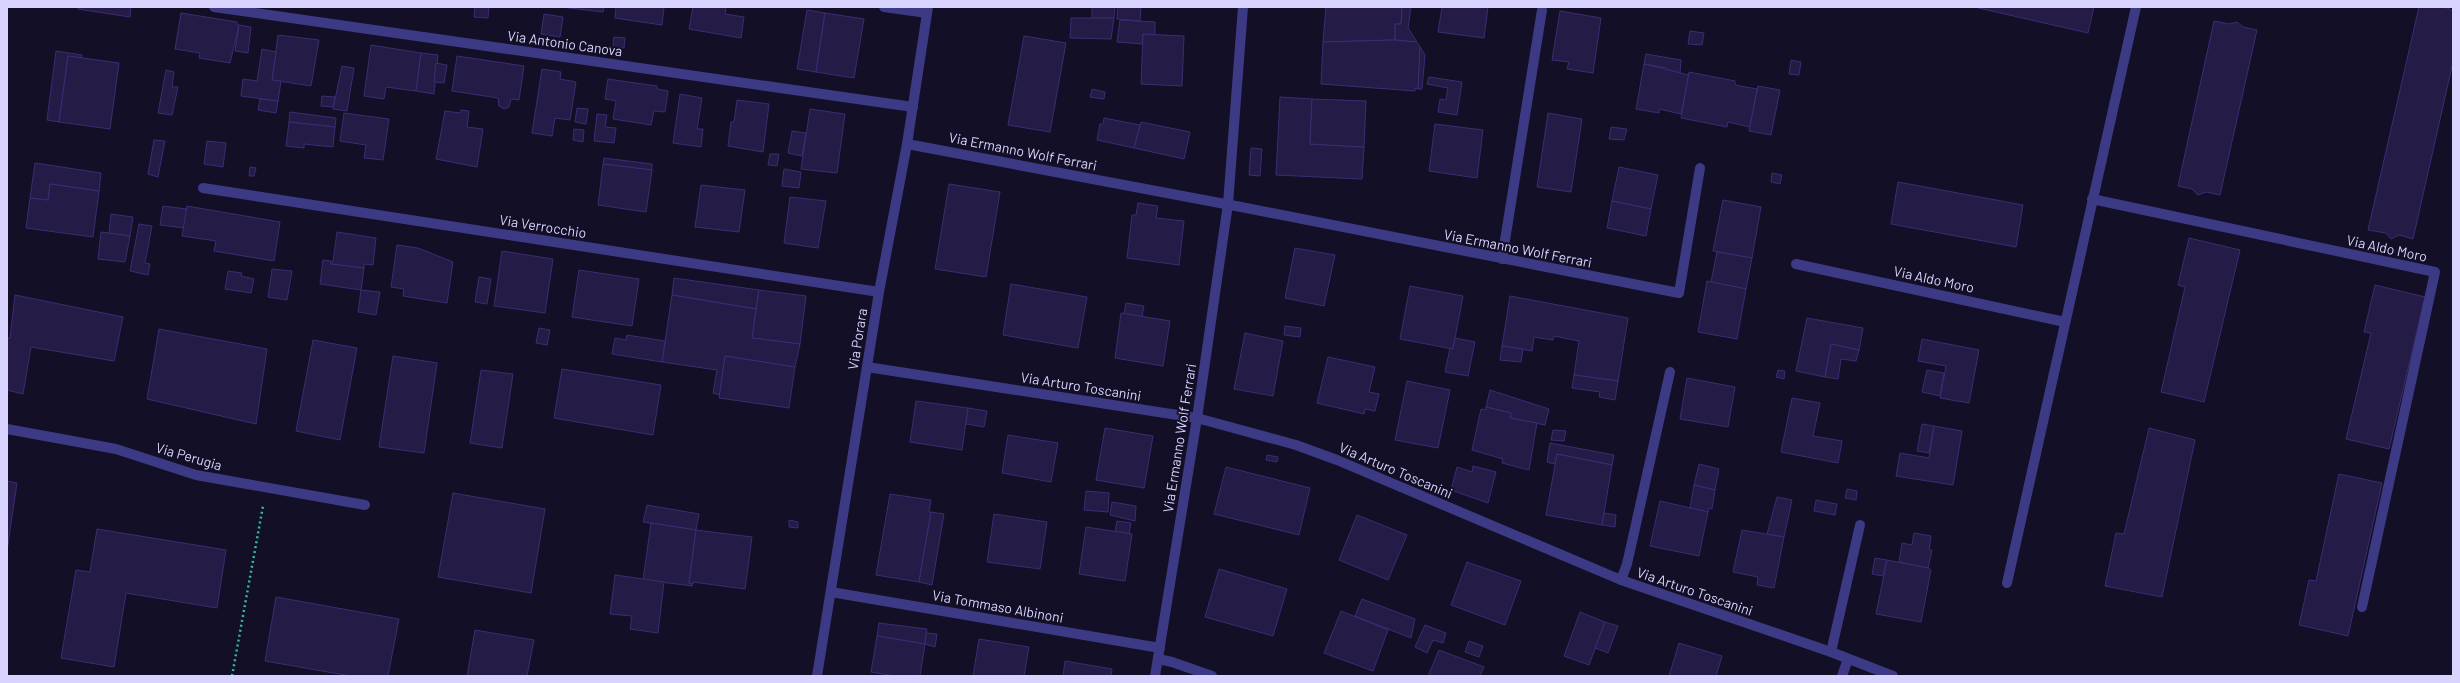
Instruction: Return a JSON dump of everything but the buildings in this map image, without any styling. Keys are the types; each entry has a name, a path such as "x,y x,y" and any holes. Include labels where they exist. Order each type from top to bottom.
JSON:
{"street":[{"name":"Via Antonio Canova","path":"214,7 913,107"},
{"path":"884,7 928,10"},
{"name":"Via Ermanno Wolf Ferrari","path":"1155,676 1198,418 1228,204 1243,7"},
{"path":"2007,583 2136,7"},
{"name":"Via Porara","path":"817,676 879,292 907,144 928,10"},
{"path":"1502,259 1542,10"},
{"name":"Via Ermanno Wolf Ferrari","path":"907,144 1228,204 1679,293 1700,168"},
{"name":"Via Verrocchio","path":"203,188 879,292"},
{"name":"Via Aldo Moro","path":"2092,199 2435,272 2362,607"},
{"name":"Via Aldo Moro","path":"1796,264 2065,322"},
{"name":"Via Arturo Toscanini","path":"867,367 1198,418 1296,445 1337,460 1621,580 1831,652 1893,676"},
{"path":"1621,580 1627,564 1670,372"},
{"name":"Via Perugia","path":"7,429 116,449 196,475 365,505"},
{"path":"1831,652 1860,525"},
{"name":"Via Tommaso Albinoni","path":"831,592 1160,648"},
{"path":"1158,659 1172,662 1212,676"},
{"path":"1842,676 1848,659"}],"path":[{"path":"232,676 266,488"}]}
